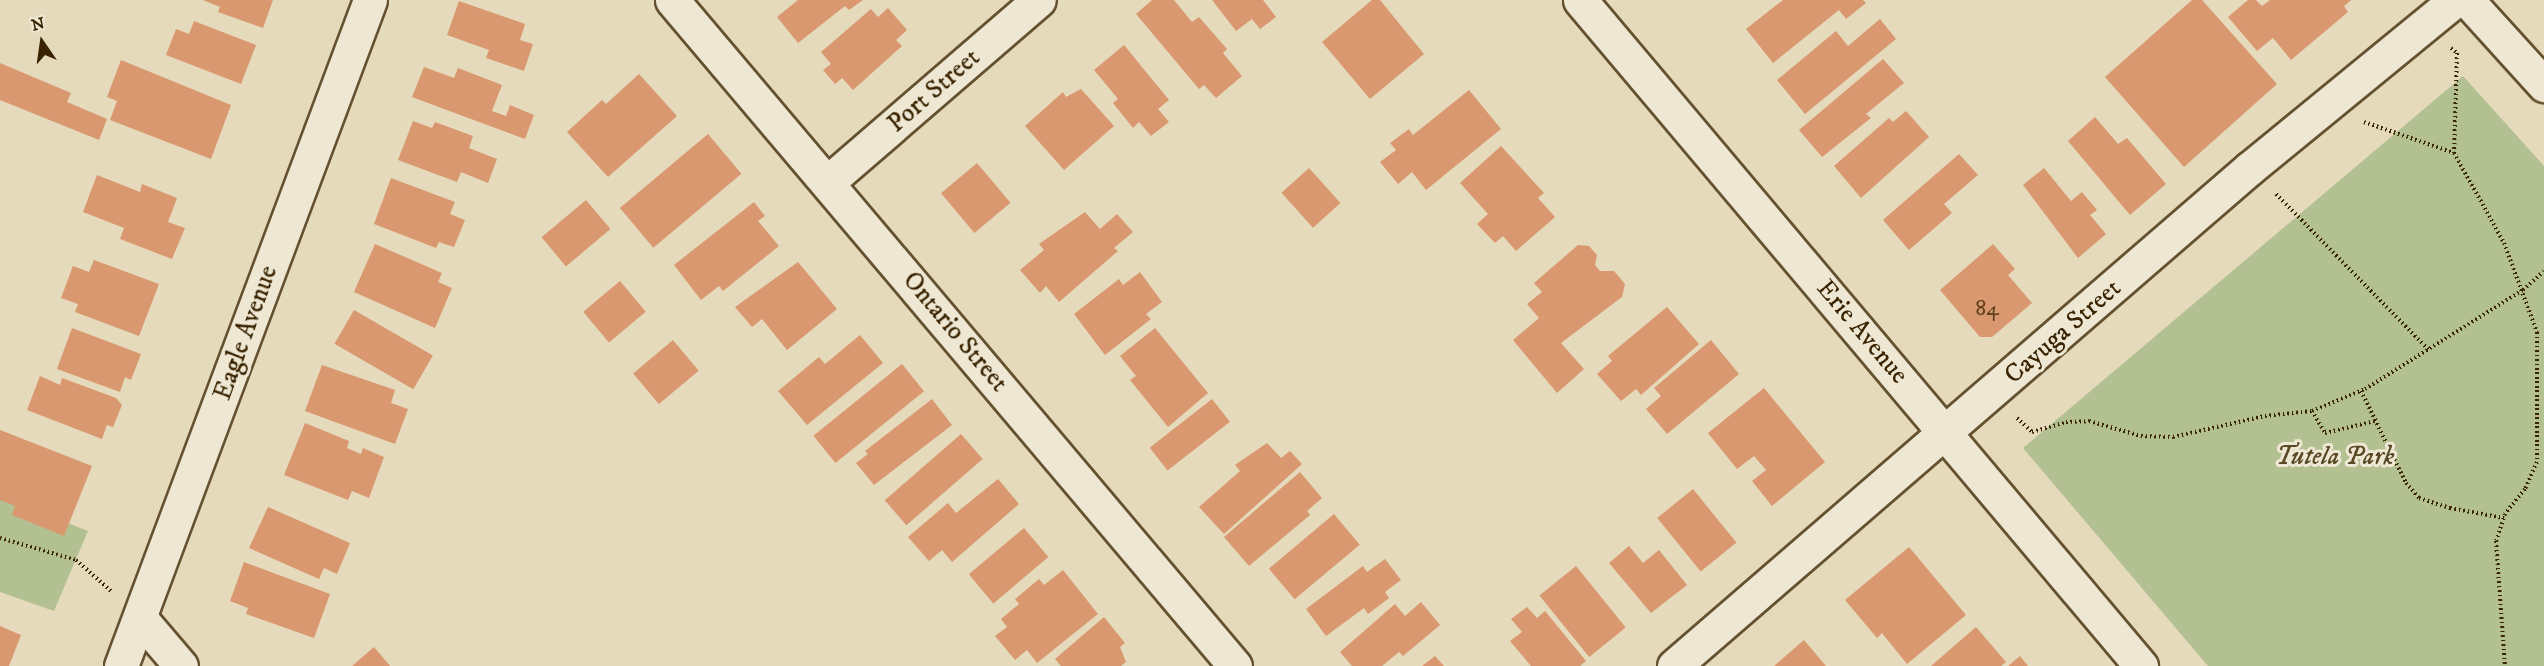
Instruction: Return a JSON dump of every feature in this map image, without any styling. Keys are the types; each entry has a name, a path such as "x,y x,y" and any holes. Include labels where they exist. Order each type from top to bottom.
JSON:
{"street":[{"name":"Eagle Avenue","path":"121,666 370,0"},
{"name":"Ontario Street","path":"672,0 829,181 1235,666"},
{"name":"Port Street","path":"829,181 1038,0"},
{"name":"Erie Avenue","path":"1580,0 2141,666"},
{"name":"Cayuga Street","path":"1674,666 1993,394 2250,168 2455,0"},
{"path":"2467,0 2544,85"},
{"path":"140,618 181,666"}],"path":[{"path":"2425,25 2457,53 2454,153 2504,243 2537,332 2537,462 2525,489 2504,518 2496,541 2505,666"},
{"path":"2320,110 2454,153"},
{"path":"2250,168 2429,350"},
{"path":"1993,394 2032,432 2066,422 2089,421 2141,436 2174,437 2265,416 2312,411 2361,391 2429,350 2523,290 2544,271"},
{"path":"2361,391 2406,483 2419,498 2450,508 2504,518"},
{"path":"2312,411 2325,433 2375,420"},
{"path":"0,538 76,560 140,618"}],"green space":[{"name":"Tutela Park","path":"2463,76 2544,166 2544,666 2208,666 2023,448"},
{"path":"0,496 88,531 54,611 0,592"}],"building":[{"path":"203,0 273,0 263,28 218,12 220,7"},
{"path":"798,0 863,0 849,10 845,6 798,43 777,17"},
{"path":"1152,0 1174,0 1192,22 1199,17 1227,49 1223,53 1242,76 1216,98 1204,85 1199,89 1136,14"},
{"path":"1212,0 1263,0 1276,17 1260,29 1252,19 1236,31"},
{"path":"1372,0 1380,0 1424,54 1370,99 1322,42"},
{"path":"1783,0 1863,0 1866,3 1846,19 1839,10 1773,63 1746,29"},
{"path":"2192,0 2202,0 2277,84 2184,167 2105,77"},
{"path":"2248,0 2256,0 2262,6 2270,0 2351,0 2344,6 2348,12 2291,60 2273,38 2257,51 2228,17"},
{"path":"459,1 525,24 520,40 533,44 524,71 486,58 489,50 447,35"},
{"path":"888,8 907,30 896,40 902,46 853,90 842,78 835,84 823,70 831,64 821,52 871,9 878,17"},
{"path":"1880,19 1896,39 1805,114 1777,80 1836,31 1848,46"},
{"path":"194,21 256,45 241,84 166,55 176,29 189,34"},
{"path":"1124,45 1169,100 1158,109 1169,122 1151,136 1139,122 1133,128 1113,103 1118,99 1094,70"},
{"path":"1883,59 1904,83 1866,114 1871,118 1822,157 1799,130"},
{"path":"121,60 231,105 211,159 110,120 117,101 107,97"},
{"path":"0,63 71,93 67,102 107,119 99,140 0,100"},
{"path":"424,67 454,78 458,68 502,85 492,111 506,116 510,105 534,115 525,139 412,97"},
{"path":"639,74 677,116 608,177 567,132 602,100 606,104"},
{"path":"1081,89 1114,126 1064,170 1025,126 1063,92 1066,97"},
{"path":"1469,90 1501,129 1426,190 1412,172 1398,184 1380,162 1396,150 1390,143 1409,129 1413,135"},
{"path":"1906,111 1929,137 1861,198 1834,166 1889,118 1893,122"},
{"path":"2095,117 2118,144 2127,138 2166,184 2130,215 2068,141"},
{"path":"413,121 432,128 435,122 473,136 469,148 497,159 488,183 461,172 457,182 398,160"},
{"path":"708,134 741,174 653,248 620,208"},
{"path":"1501,146 1544,193 1538,198 1555,217 1516,251 1503,236 1495,243 1477,224 1488,214 1460,183"},
{"path":"1959,154 1978,175 1944,204 1952,213 1909,250 1883,220"},
{"path":"977,163 1010,203 974,233 941,193"},
{"path":"1309,168 1340,203 1313,228 1282,193"},
{"path":"2044,168 2071,201 2082,192 2097,210 2090,215 2106,234 2078,258 2023,185"},
{"path":"97,175 140,192 142,184 177,198 168,222 185,228 172,259 120,239 124,228 83,212"},
{"path":"391,178 455,202 450,214 465,220 454,247 439,242 436,248 374,224"},
{"path":"586,200 610,229 566,266 542,237"},
{"path":"754,202 765,216 758,221 779,246 723,291 719,286 701,300 674,265"},
{"path":"1085,212 1100,229 1117,214 1133,232 1114,248 1118,251 1059,302 1046,286 1040,293 1020,270 1044,250 1039,244"},
{"path":"375,244 442,273 438,282 452,288 435,328 354,292"},
{"path":"1993,244 2015,269 2008,275 2032,303 1992,337 1980,337 1940,290"},
{"path":"1578,245 1589,246 1597,255 1595,265 1600,271 1614,271 1625,284 1622,297 1561,343 1584,369 1557,393 1513,340 1539,318 1527,304 1542,292 1534,283"},
{"path":"94,260 159,284 139,336 75,312 78,304 61,298 73,266 89,272"},
{"path":"798,262 837,309 787,350 762,319 752,327 735,307"},
{"path":"1140,272 1162,302 1146,314 1151,319 1105,355 1074,314 1119,279 1123,285"},
{"path":"620,281 646,312 609,342 583,312"},
{"path":"1667,307 1699,344 1641,395 1636,389 1621,401 1597,374 1612,361 1608,356"},
{"path":"354,310 433,356 413,389 334,344"},
{"path":"72,328 141,354 131,380 125,377 120,392 57,369"},
{"path":"1155,328 1208,393 1168,427 1130,380 1136,376 1120,356"},
{"path":"860,335 883,363 807,425 778,391 819,357 825,364"},
{"path":"673,340 699,371 659,404 633,373"},
{"path":"1711,340 1739,374 1667,434 1646,409 1661,396 1654,388"},
{"path":"902,364 924,391 835,463 813,436"},
{"path":"322,365 395,390 391,403 408,409 395,444 305,411"},
{"path":"40,376 60,385 62,378 116,398 122,405 113,427 107,425 102,439 27,410"},
{"path":"1764,388 1825,462 1772,506 1752,481 1766,470 1754,456 1737,469 1708,433"},
{"path":"932,399 952,425 874,485 856,463 868,454 865,451"},
{"path":"1212,399 1230,422 1168,470 1150,448"},
{"path":"305,423 349,441 347,448 361,454 363,448 384,457 369,498 352,491 348,500 284,475"},
{"path":"0,430 92,466 64,536 12,515 15,506 0,500"},
{"path":"961,434 983,459 906,525 885,500"},
{"path":"1267,443 1281,458 1290,451 1302,464 1224,534 1199,507 1240,471 1235,465"},
{"path":"1300,472 1322,498 1307,511 1310,515 1249,566 1224,537"},
{"path":"998,479 1019,504 952,562 942,550 929,561 908,537 948,503 956,513"},
{"path":"1693,489 1736,543 1701,572 1657,518"},
{"path":"268,507 350,543 337,574 324,568 319,579 249,548"},
{"path":"1334,514 1360,545 1295,599 1269,569"},
{"path":"1024,528 1048,557 993,603 969,574"},
{"path":"1629,546 1643,563 1659,550 1687,585 1651,613 1609,563"},
{"path":"1909,547 1966,615 1907,664 1882,633 1877,638 1845,600"},
{"path":"1385,559 1401,580 1385,592 1389,598 1368,614 1364,608 1326,636 1306,609 1363,566 1367,572"},
{"path":"244,562 330,594 314,638 246,614 248,608 230,601"},
{"path":"1576,566 1626,627 1589,657 1539,596"},
{"path":"1063,570 1098,614 1037,663 1027,650 1015,660 995,636 1007,627 1001,619 1019,604 1015,599 1039,579 1044,585"},
{"path":"1421,602 1440,625 1403,656 1399,652 1382,666 1352,666 1340,652 1395,604 1405,616"},
{"path":"1527,607 1537,618 1545,611 1586,661 1580,666 1531,666 1510,641 1522,632 1511,619"},
{"path":"1104,617 1125,643 1120,647 1126,662 1121,666 1061,666 1055,659"},
{"path":"0,626 21,635 9,666 0,666"},
{"path":"1976,627 2006,662 2001,666 1931,666"},
{"path":"1804,640 1826,666 1774,666"},
{"path":"374,647 390,666 352,666"},
{"path":"1435,656 1444,666 1422,666"},
{"path":"2020,656 2028,666 2008,666"}]}
